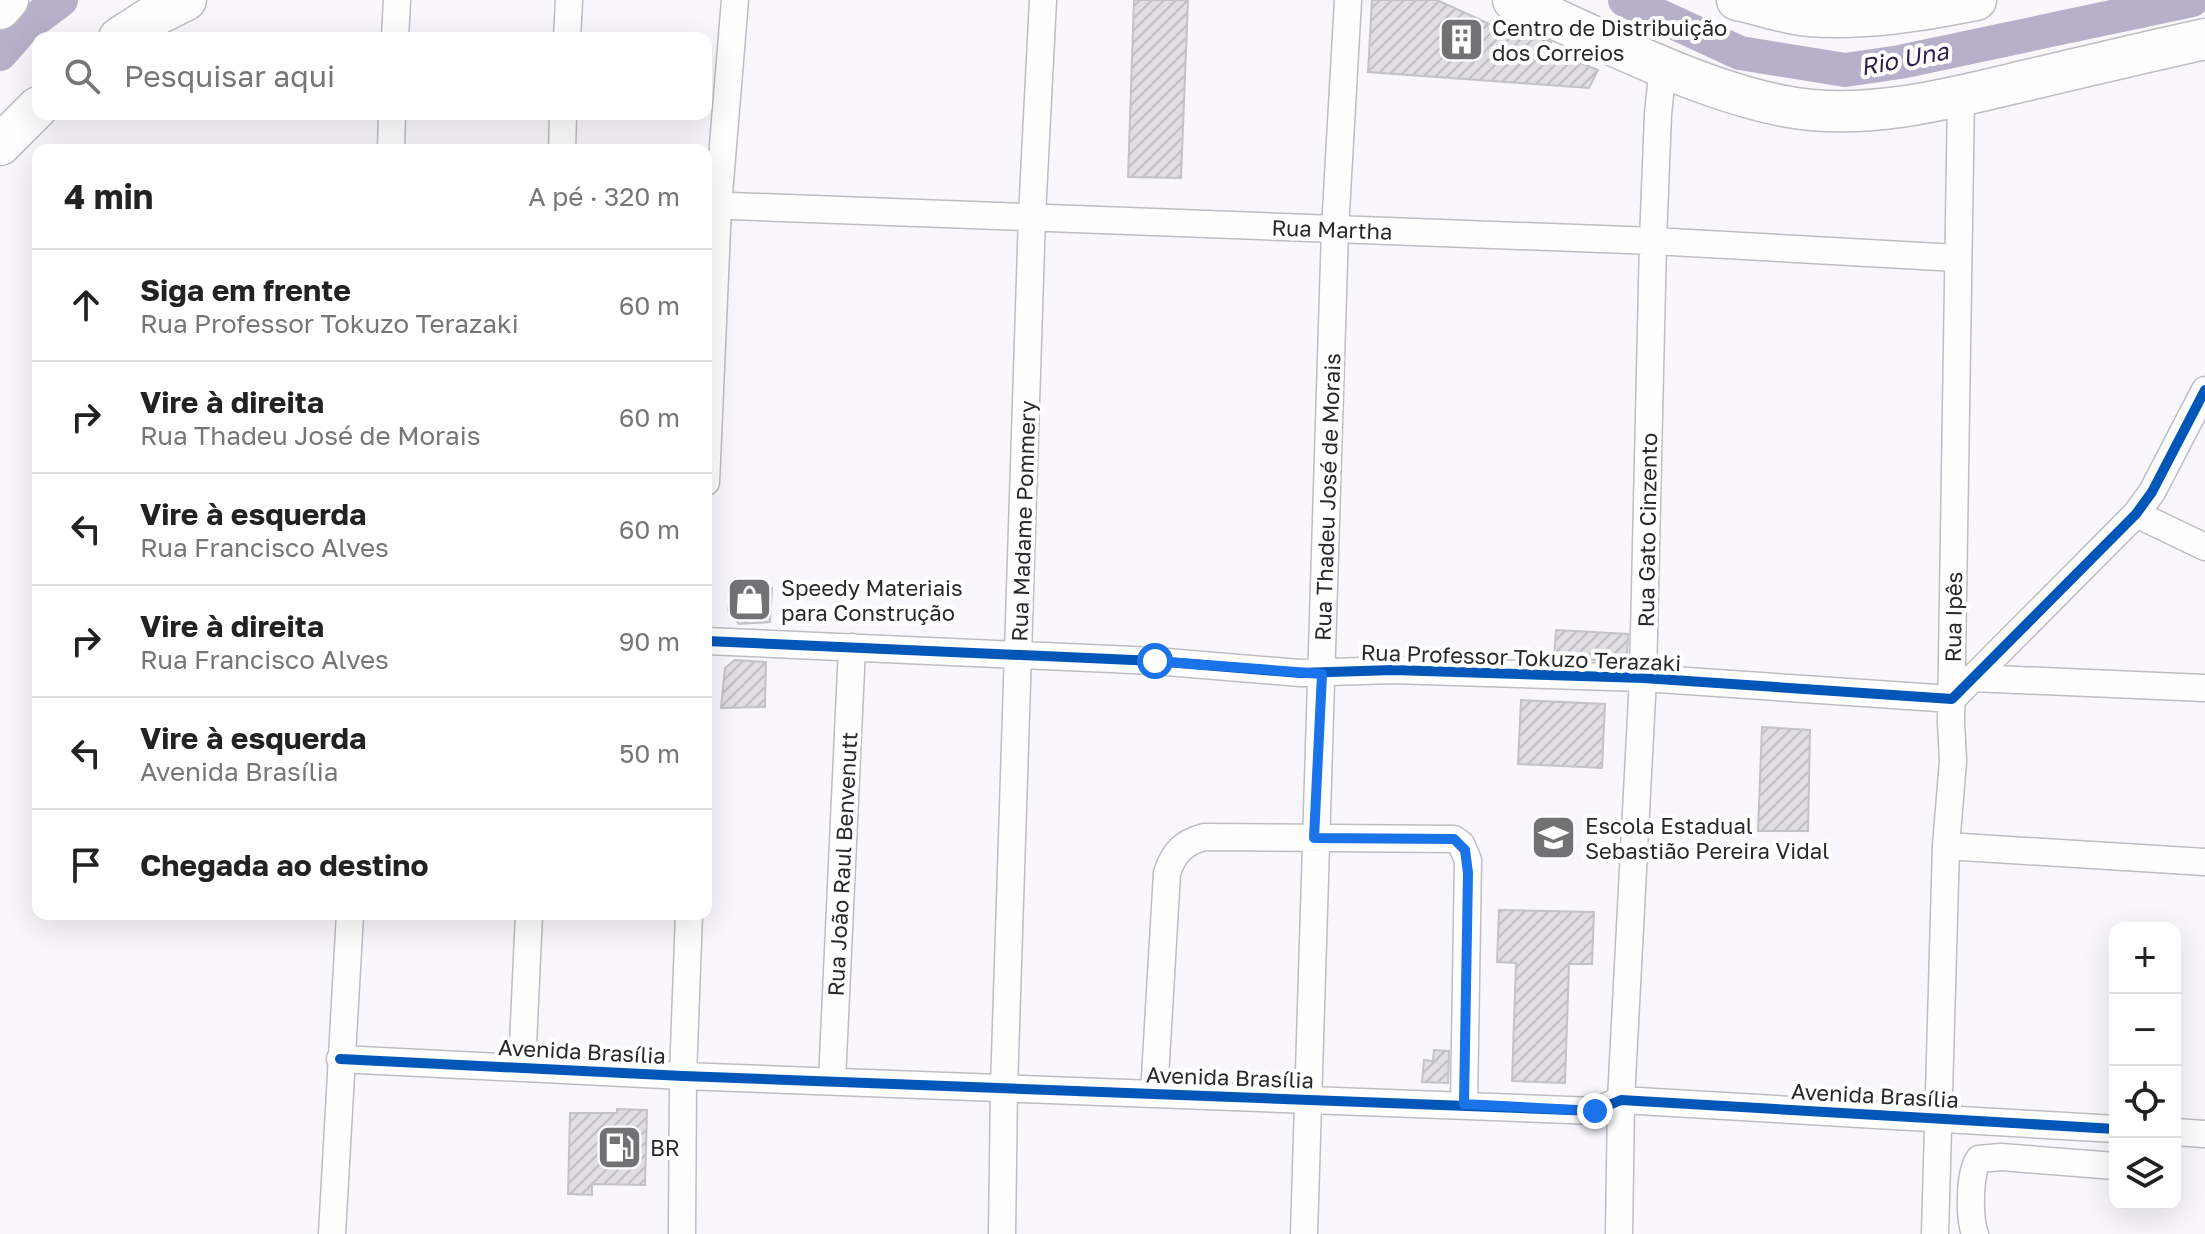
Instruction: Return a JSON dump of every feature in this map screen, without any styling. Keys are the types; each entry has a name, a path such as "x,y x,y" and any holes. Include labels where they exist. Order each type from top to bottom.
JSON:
{"highway":[{"path":"0,9 8,0"},
{"path":"128,32 186,0"},
{"path":"1513,0 1663,66 1752,99 1793,108 1884,108 1961,96 2205,39"},
{"path":"1737,0 1807,16 1858,18 1976,0"},
{"path":"0,145 32,113"}],"street":[{"path":"395,32 397,0"},
{"path":"567,32 569,0"},
{"path":"712,205 735,0"},
{"name":"Rua Madame Pommery","path":"1002,1234 1032,216 1043,0"},
{"name":"Rua Thadeu José de Morais","path":"1304,1234 1335,229 1348,0"},
{"name":"Rua Gato Cinzento","path":"1619,1234 1621,1100 1643,678 1653,241 1663,66"},
{"name":"Rua Ipês","path":"1935,1234 1946,846 1953,761 1961,96"},
{"path":"391,144 392,120"},
{"path":"562,144 563,120"},
{"name":"Rua Martha","path":"712,205 1653,241 1957,258"},
{"path":"1952,699 2136,514 2152,492 2205,390"},
{"path":"2136,514 2205,547"},
{"name":"Rua Professor Tokuzo Terazaki","path":"712,641 1155,661 1322,674 1393,670 1643,678 1952,699"},
{"name":"Rua João Raul Benvenutt","path":"832,1081 852,647"},
{"path":"1972,678 2205,688"},
{"path":"1154,1094 1167,873 1178,850 1188,841 1204,837 1454,839 1465,850 1468,873 1464,1104"},
{"path":"1946,846 2205,862"},
{"path":"332,1234 350,920"},
{"path":"522,1067 529,920"},
{"path":"682,1234 683,1076 689,920"},
{"name":"Avenida Brasília","path":"340,1059 683,1076 1595,1111 1621,1100 2109,1129"},
{"path":"2181,1132 2205,1134"},
{"path":"1975,1234 1973,1168 1979,1159 2001,1157 2109,1166"}],"building":[{"path":"1134,0 1188,0 1181,178 1128,177"},
{"name":"Centro de Distribuição dos Correios","path":"1372,0 1437,0 1496,27 1501,19 1551,42 1549,50 1598,70 1589,88 1368,72"},
{"name":"Speedy Materiais para Construção","path":"731,588 772,588 770,622 739,624 728,611"},
{"path":"1556,630 1628,634 1627,657 1623,661 1554,659"},
{"path":"735,660 766,662 765,707 721,708 725,668"},
{"path":"1521,700 1605,704 1602,768 1518,764"},
{"path":"1762,727 1810,730 1808,831 1758,831"},
{"path":"1499,910 1594,912 1592,964 1569,964 1565,1083 1512,1081 1516,963 1497,962"},
{"path":"1434,1050 1449,1051 1448,1083 1422,1082 1424,1060 1433,1061"},
{"path":"617,1109 647,1110 645,1185 592,1184 592,1195 568,1194 570,1113 617,1113"}],"waterway":[{"name":"Rio Una","path":"0,54 22,29 61,0"},
{"name":"Rio Una","path":"1625,0 1740,53 1845,70 1900,62 2192,0"}],"cycle path":[{"path":"712,641 1155,661 1300,673 1393,670 1643,678 1952,699 2136,514 2152,492 2205,390"},
{"path":"340,1059 683,1076 1595,1111 1621,1100 2109,1129"}],"place":[{"name":"Centro de Distribuição dos Correios","path":"1461,40"},
{"name":"Speedy Materiais para Construção","path":"750,600"},
{"name":"Escola Estadual Sebastião Pereira Vidal","path":"1554,838"},
{"name":"BR","path":"619,1147"}],"route":[{"path":"1155,661 1322,674 1314,838 1454,839 1465,850 1468,873 1464,1104 1595,1111"}]}
